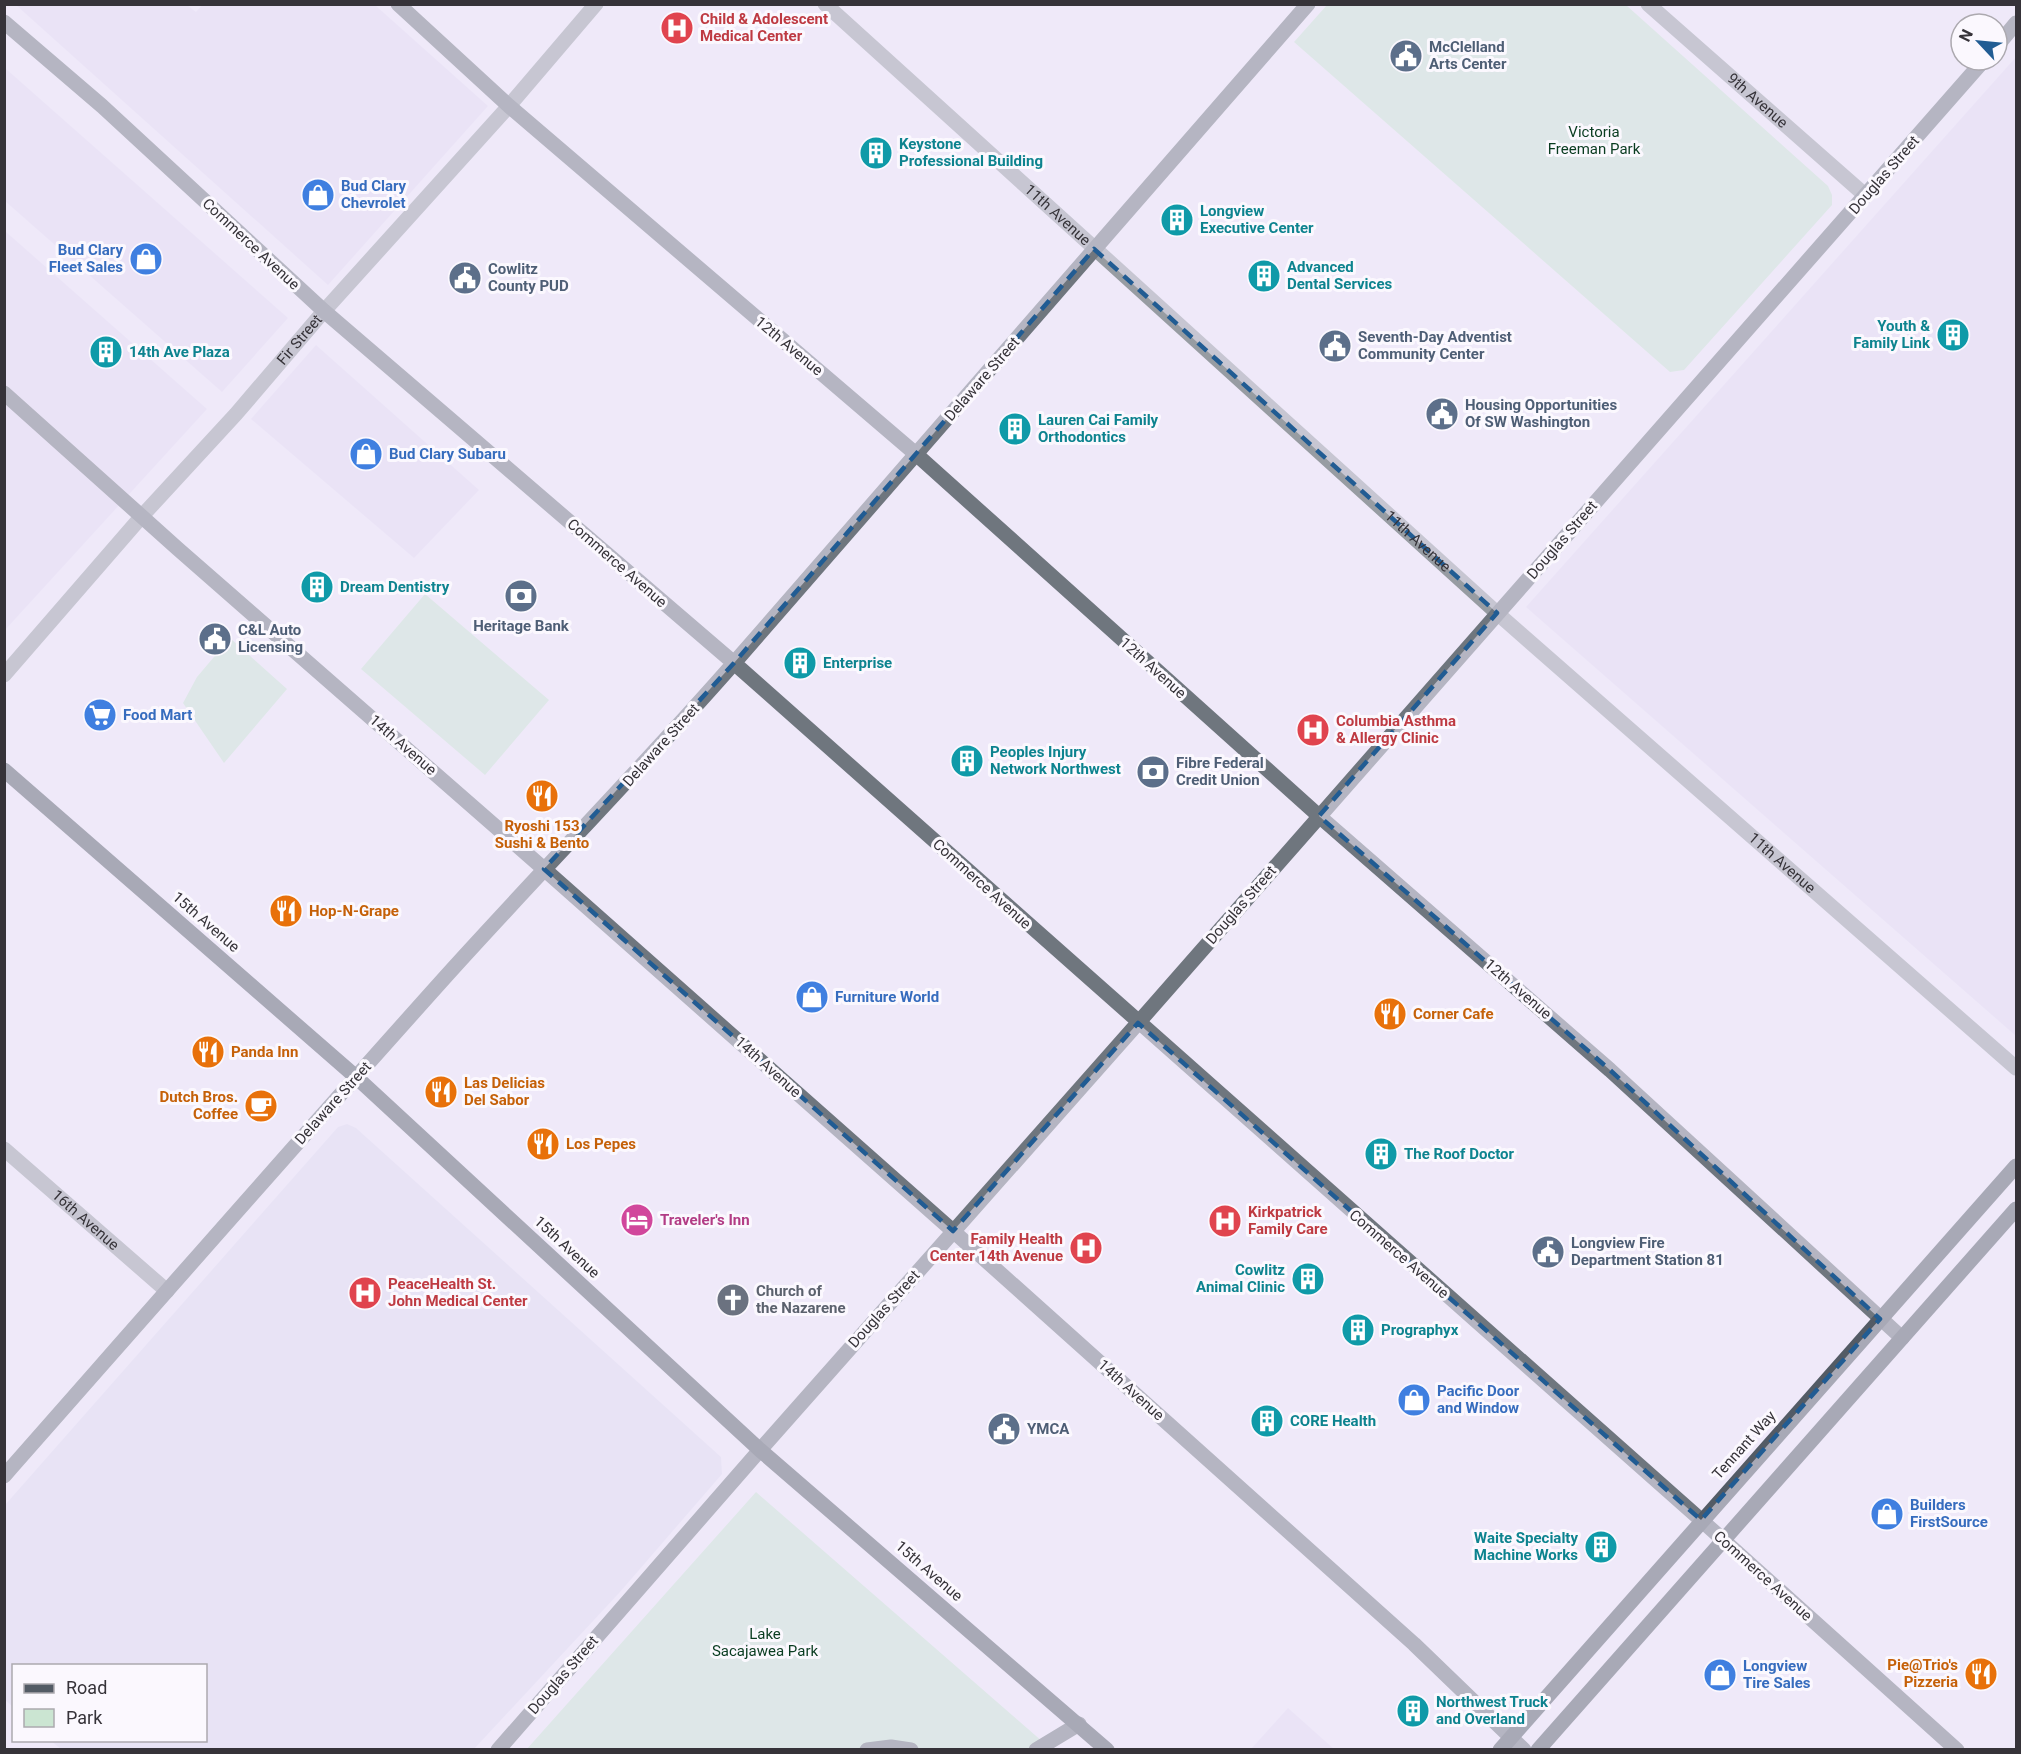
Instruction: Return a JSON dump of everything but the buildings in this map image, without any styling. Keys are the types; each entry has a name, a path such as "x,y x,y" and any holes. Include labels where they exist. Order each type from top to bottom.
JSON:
{"main road":[{"name":"15th Avenue","path":"4,770 356,1077 760,1449 1107,1749"},
{"name":"Tennant Way","path":"1500,1749 2016,1166"},
{"path":"1538,1749 2016,1209"}],"street":[{"name":"12th Avenue","path":"398,4 509,106 917,455 1319,816 1610,1070 1902,1338"},
{"name":"Fir Street","path":"4,675 142,516 236,414 324,311 509,106 596,4"},
{"name":"11th Avenue","path":"825,4 1497,613 2016,1068"},
{"name":"Delaware Street","path":"4,1476 356,1077 544,869 639,770 734,663 1308,4"},
{"name":"9th Avenue","path":"1648,4 1866,196"},
{"name":"Commerce Avenue","path":"4,22 102,106 324,311 734,663 1957,1749"},
{"name":"Douglas Street","path":"498,1749 1974,72"},
{"name":"14th Avenue","path":"4,393 953,1231 1405,1636 1524,1749"},
{"name":"16th Avenue","path":"4,1149 167,1291"},
{"path":"1036,1749 1079,1724"},
{"path":"867,1749 891,1747 911,1749"}],"highlighted area":[{"path":"1094,249 1497,613 1319,816 1610,1070 1880,1319 1701,1520 1138,1023 953,1231 544,869 734,663"}],"shaded area":[{"name":"Bud Clary Chevrolet","path":"203,4 375,5 488,106 328,285 16,5 187,5 196,12"},
{"path":"2016,57 2016,1036 1526,607 2003,72 2009,72 2009,65"},
{"name":"Bud Clary Fleet Sales","path":"5,68 288,318 222,392 5,201"},
{"path":"5,231 207,409 5,630"},
{"name":"Bud Clary Subaru","path":"316,345 479,490 414,558 251,419"},
{"name":"PeaceHealth St. John Medical Center","path":"347,1124 356,1128 721,1457 722,1474 620,1592 474,1749 61,1749 52,1742 207,1742 207,1664 12,1664 12,1706 4,1699 5,1505 338,1127"},
{"path":"1288,1708 1334,1749 1251,1749"}],"green space":[{"name":"Victoria Freeman Park","path":"1327,5 1626,5 1828,186 1832,195 1832,205 1684,370 1670,372 1294,42"},
{"path":"425,594 549,700 485,775 361,669"},
{"path":"230,638 287,689 224,763 183,703 197,677"},
{"name":"Lake Sacajawea Park","path":"756,1492 1051,1749 526,1750"}],"place":[{"name":"Child & Adolescent Medical Center","path":"677,28"},
{"name":"McClelland Arts Center","path":"1406,56"},
{"name":"Keystone Professional Building","path":"876,153"},
{"name":"Bud Clary Chevrolet","path":"318,195"},
{"name":"Longview Executive Center","path":"1177,220"},
{"name":"Bud Clary Fleet Sales","path":"146,259"},
{"name":"Advanced Dental Services","path":"1264,276"},
{"name":"Cowlitz County PUD","path":"465,278"},
{"name":"Youth & Family Link","path":"1953,335"},
{"name":"Seventh-Day Adventist Community Center","path":"1335,346"},
{"name":"14th Ave Plaza","path":"106,352"},
{"name":"Housing Opportunities Of SW Washington","path":"1442,414"},
{"name":"Lauren Cai Family Orthodontics","path":"1015,429"},
{"name":"Bud Clary Subaru","path":"366,454"},
{"name":"Dream Dentistry","path":"317,587"},
{"name":"Heritage Bank","path":"521,596"},
{"name":"C&L Auto Licensing","path":"215,639"},
{"name":"Enterprise","path":"800,663"},
{"name":"Food Mart","path":"100,715"},
{"name":"Columbia Asthma & Allergy Clinic","path":"1313,730"},
{"name":"Peoples Injury Network Northwest","path":"967,761"},
{"name":"Fibre Federal Credit Union","path":"1153,772"},
{"name":"Ryoshi 153 Sushi & Bento","path":"542,796"},
{"name":"Hop-N-Grape","path":"286,911"},
{"name":"Furniture World","path":"812,997"},
{"name":"Corner Cafe","path":"1390,1014"},
{"name":"Panda Inn","path":"208,1052"},
{"name":"Las Delicias Del Sabor","path":"441,1092"},
{"name":"Dutch Bros. Coffee","path":"261,1106"},
{"name":"Los Pepes","path":"543,1144"},
{"name":"The Roof Doctor","path":"1381,1154"},
{"name":"Traveler's Inn","path":"637,1220"},
{"name":"Kirkpatrick Family Care","path":"1225,1221"},
{"name":"Family Health Center 14th Avenue","path":"1086,1248"},
{"name":"Longview Fire Department Station 81","path":"1548,1252"},
{"name":"Cowlitz Animal Clinic","path":"1308,1279"},
{"name":"PeaceHealth St. John Medical Center","path":"365,1293"},
{"name":"Church of the Nazarene","path":"733,1300"},
{"name":"Prographyx","path":"1358,1330"},
{"name":"Pacific Door and Window","path":"1414,1400"},
{"name":"CORE Health","path":"1267,1421"},
{"name":"YMCA","path":"1004,1429"},
{"name":"Builders FirstSource","path":"1887,1514"},
{"name":"Waite Specialty Machine Works","path":"1601,1547"},
{"name":"Pie@Trio's Pizzeria","path":"1981,1674"},
{"name":"Longview Tire Sales","path":"1720,1675"},
{"name":"Northwest Truck and Overland","path":"1413,1711"}]}
